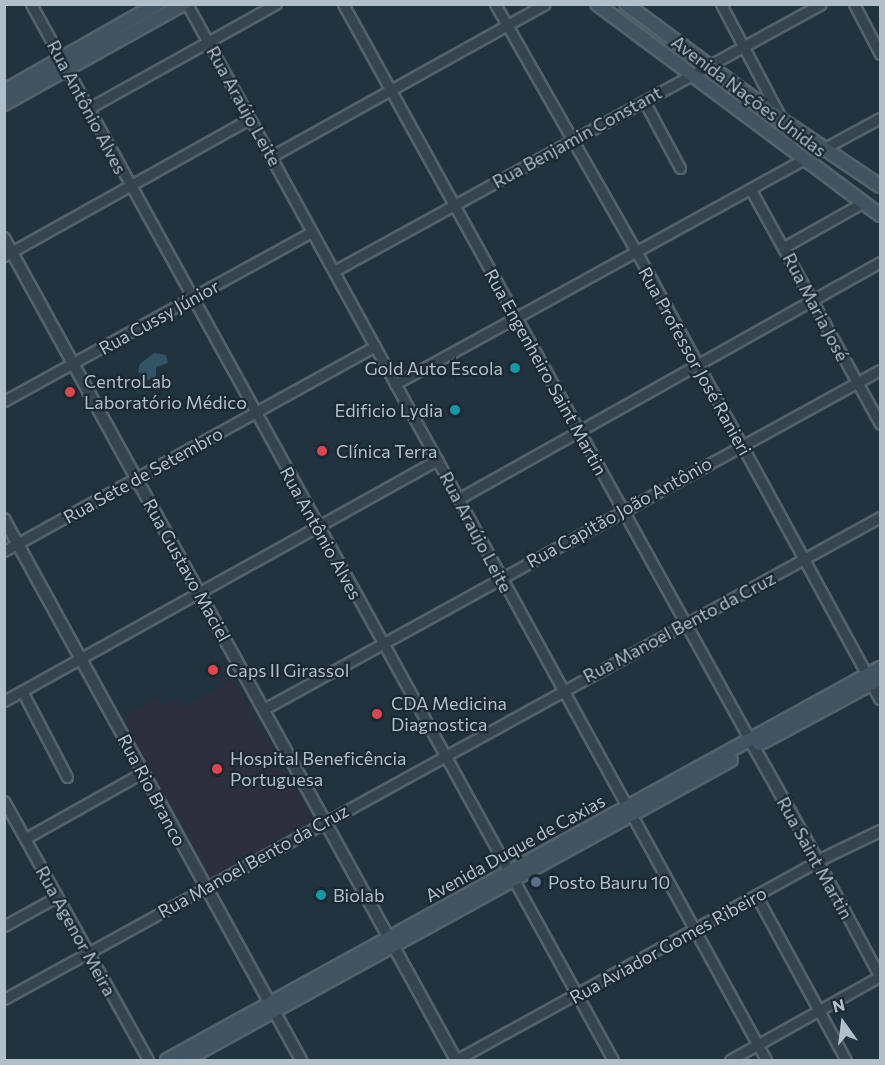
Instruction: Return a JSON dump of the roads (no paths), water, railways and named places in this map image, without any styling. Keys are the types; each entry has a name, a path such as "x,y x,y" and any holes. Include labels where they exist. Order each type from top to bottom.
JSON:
{"main road":[{"path":"4,104 158,4"},
{"path":"4,90 64,64 186,4"},
{"name":"Avenida Nações Unidas","path":"597,4 880,215"},
{"name":"Avenida Nações Unidas","path":"626,4 823,150 880,186"},
{"name":"Avenida Duque de Caxias","path":"186,1060 272,1008 510,876 873,679 880,668"},
{"name":"Avenida Duque de Caxias","path":"167,1060 272,1008"}],"street":[{"name":"Rua Antônio Alves","path":"31,4 613,1060"},
{"name":"Rua Araújo Leite","path":"186,4 272,156 500,578 766,1060"},
{"path":"88,108 276,4"},
{"name":"Rua Engenheiro Saint Martin","path":"343,4 752,743"},
{"name":"Rua Professor José Ranieri","path":"495,4 570,140 637,253 696,366 873,679 880,699"},
{"path":"272,156 545,4"},
{"path":"721,4 782,120"},
{"name":"Rua Benjamin Constant","path":"334,271 821,4"},
{"path":"854,4 880,54"},
{"path":"644,101 680,168"},
{"path":"823,150 880,118"},
{"path":"8,254 249,119"},
{"path":"395,384 516,320 804,159"},
{"name":"Rua Maria José","path":"751,190 880,424"},
{"path":"784,247 864,202"},
{"name":"Rua Cussy Júnior","path":"4,401 194,299 312,232"},
{"name":"Rua Gustavo Maciel","path":"4,238 8,254 74,363 456,1060"},
{"path":"458,499 813,302 880,262"},
{"name":"Rua Sete de Setembro","path":"4,551 375,346"},
{"name":"Rua Capitão João Antônio","path":"264,709 382,642 880,370"},
{"path":"4,701 437,460"},
{"name":"Rua Manoel Bento da Cruz","path":"4,999 880,517"},
{"name":"Rua Rio Branco","path":"4,519 301,1060"},
{"path":"22,691 67,777"},
{"name":"Rua Saint Martin","path":"752,743 880,976"},
{"path":"26,838 142,773"},
{"name":"Rua Agenor Meira","path":"4,801 148,1060"},
{"name":"Rua Aviador Gomes Ribeiro","path":"456,1060 757,897 818,861 880,831"},
{"path":"4,926 56,897"},
{"path":"757,897 846,1060"},
{"path":"730,1060 880,976"}],"place":[{"name":"Gold Auto Escola","path":"515,368"},
{"name":"CentroLab Laboratório Médico","path":"70,392"},
{"name":"Edificio Lydia","path":"455,410"},
{"name":"Clínica Terra","path":"322,451"},
{"name":"Caps II Girassol","path":"213,670"},
{"name":"CDA Medicina Diagnostica","path":"377,714"},
{"name":"Hospital Beneficência Portuguesa","path":"217,769"},
{"name":"Posto Bauru 10","path":"536,882"},
{"name":"Biolab","path":"321,895"}]}
